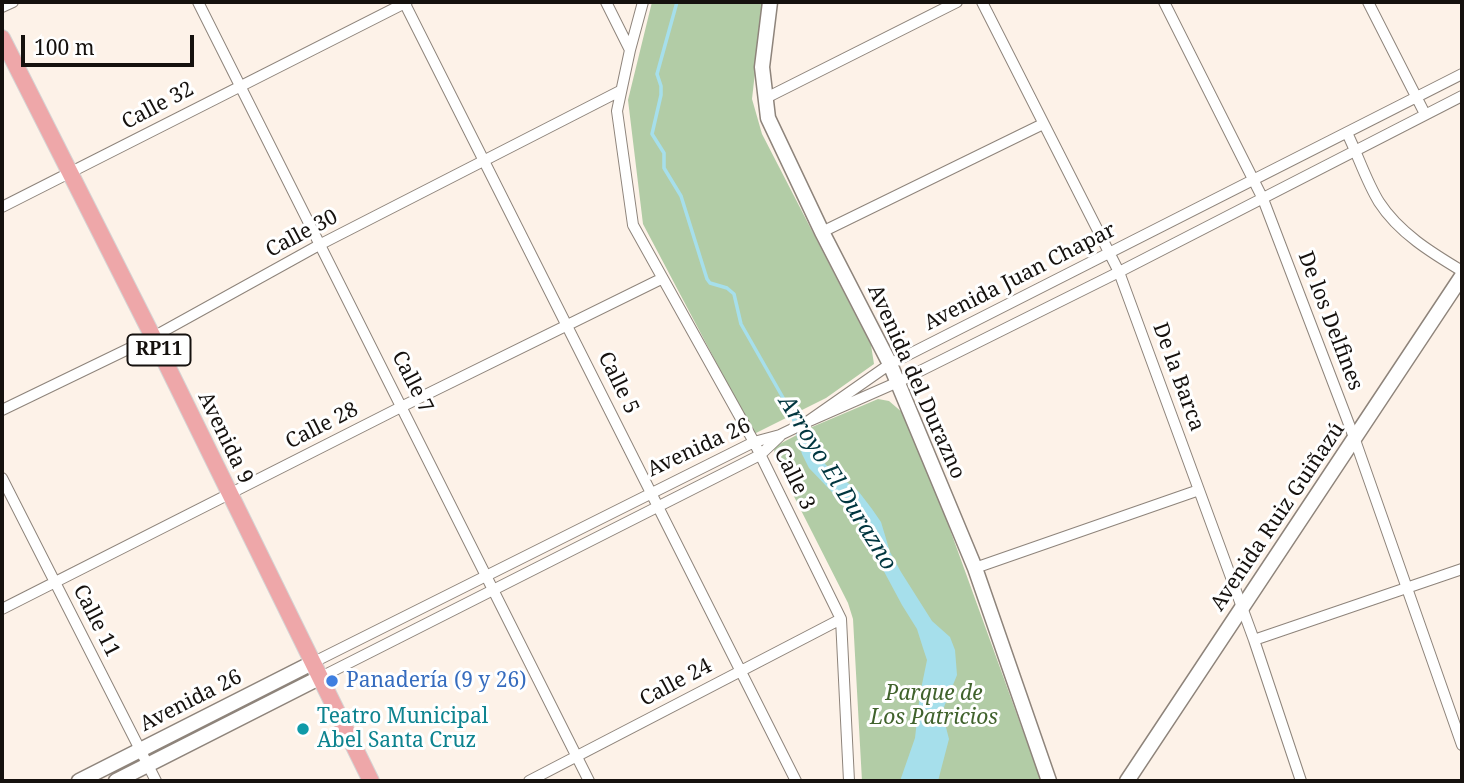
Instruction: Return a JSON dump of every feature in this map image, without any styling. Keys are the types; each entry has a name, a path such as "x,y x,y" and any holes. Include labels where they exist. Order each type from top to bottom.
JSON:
{"main road":[{"name":"Avenida del Durazno","path":"770,2 762,67 768,118 898,382 975,568 1049,781"},
{"name":"Avenida 9","path":"2,38 153,337 371,781"},
{"name":"Avenida Ruiz Guiñazú","path":"1127,781 1462,276"},
{"name":"Avenida 26","path":"79,781 316,671"},
{"name":"Avenida 26","path":"116,781 316,671"}],"street":[{"path":"2,8 13,2"},
{"name":"Calle 7","path":"198,2 589,781"},
{"name":"Calle 32","path":"2,207 405,2"},
{"name":"Calle 5","path":"405,2 796,781"},
{"path":"606,2 630,50"},
{"name":"Calle 3","path":"643,2 617,111 633,225 754,442 841,619 849,781"},
{"path":"765,99 957,2"},
{"name":"De la Barca","path":"982,2 1119,272 1254,640 1301,781"},
{"name":"De los Delfines","path":"1164,2 1263,199 1355,440 1462,745"},
{"path":"1368,2 1426,114"},
{"name":"Avenida Juan Chapar","path":"807,422 890,364 1462,74"},
{"name":"Calle 30","path":"2,410 153,337 321,244 620,91"},
{"name":"Avenida Juan Chapar","path":"807,422 898,382 1462,96"},
{"path":"822,232 1043,124"},
{"path":"1347,133 1379,201 1390,215 1421,245 1462,271"},
{"name":"Calle 28","path":"2,609 661,279"},
{"path":"780,435 807,422"},
{"name":"Avenida 26","path":"316,671 487,576 754,442 780,435"},
{"name":"Avenida 26","path":"316,671 494,590 760,455 780,435"},
{"name":"Calle 11","path":"2,478 156,781"},
{"path":"975,568 1199,490"},
{"path":"1254,640 1462,569"},
{"name":"Calle 24","path":"529,781 841,619"}],"green space":[{"path":"652,2 763,2 752,99 762,134 871,345 874,364 826,398 754,434 643,224 628,100"},
{"name":"Parque de Los Patricios","path":"878,399 889,401 910,419 1041,781 862,781 853,619 848,603 775,459 774,447 812,427"}],"water":[{"path":"788,407 810,434 826,465 859,492 872,509 881,522 890,552 901,572 932,621 950,637 955,650 957,675 942,712 949,739 938,781 900,781 915,738 927,660 917,629 880,564 875,548 853,514 809,468"}],"waterway":[{"name":"Arroyo El Durazno","path":"677,2 657,74 661,95 652,134 664,153 664,168 681,196 707,279 734,294 741,324 790,410"}],"place":[{"name":"Panadería (9 y 26)","path":"332,681"},
{"name":"Teatro Municipal Abel Santa Cruz","path":"303,729"}]}
